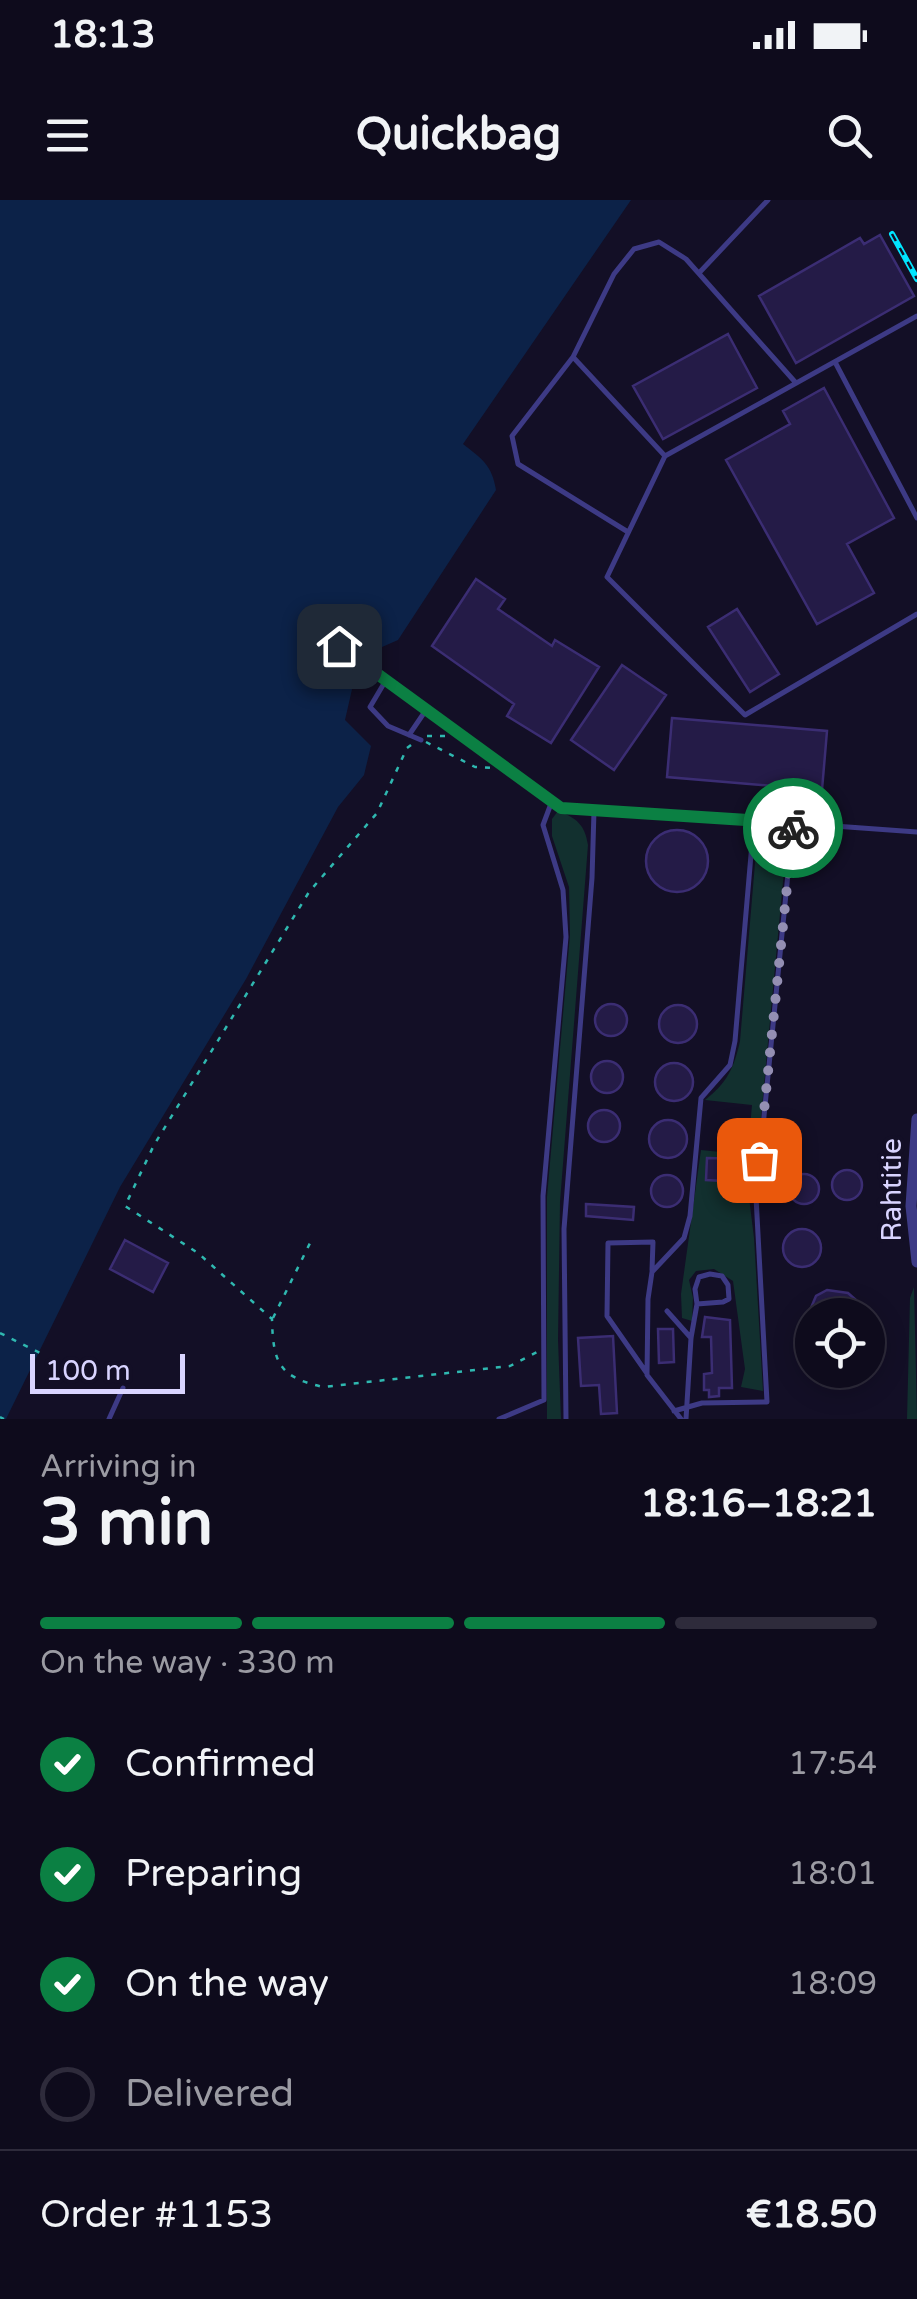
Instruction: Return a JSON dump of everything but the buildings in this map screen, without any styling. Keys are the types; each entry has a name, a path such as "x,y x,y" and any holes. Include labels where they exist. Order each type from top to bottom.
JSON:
{"street":[{"name":"Rahtitie","path":"917,1119 910,1206 917,1262"}],"lane":[{"path":"699,273 768,200"},
{"path":"628,532 518,464 512,436 574,357 614,274 634,250 658,242 686,259 796,384"},
{"path":"917,316 665,456 607,577 745,715 917,614"},
{"path":"574,357 665,456"},
{"path":"835,362 917,518"},
{"path":"339,646 561,808 917,832"},
{"path":"386,680 370,707 388,726 421,740"},
{"path":"408,735 426,710"},
{"path":"500,1419 544,1400 543,1196 566,937 562,890 542,825 552,801"},
{"path":"566,1419 564,1229 594,811"},
{"path":"652,1272 684,1238 690,1216 701,1098 730,1065 754,820"},
{"path":"674,1410 702,1403 767,1402 756,1197 793,823"},
{"path":"648,1375 652,1242 608,1243 607,1316 648,1375 683,1419 688,1407 691,1338 698,1304 696,1289 700,1278 710,1274 722,1276 728,1286 728,1298 698,1304"},
{"path":"667,1311 691,1338"},
{"path":"109,1419 123,1388"}],"path":[{"path":"272,1319 198,1253 125,1206 154,1145 309,892 377,812 407,748 431,734 464,738"},
{"path":"421,740 475,767 509,770"},
{"path":"312,1237 272,1319 272,1346 277,1363 299,1381 323,1387 510,1366 543,1350"},
{"path":"0,1332 40,1353"}],"green space":[{"path":"558,811 579,823 588,845 560,1202 561,1419 547,1419 547,1197 570,935 569,887 552,836 552,819"},
{"path":"758,828 788,828 759,1139 749,1138 752,1105 705,1100 729,1074 740,1041"},
{"path":"701,1150 750,1155 748,1189 763,1391 741,1387 745,1369 733,1281 714,1269 696,1271 689,1280 692,1321 682,1318 681,1294"},
{"path":"914,1287 917,1419 907,1419 910,1298"}],"water":[{"path":"0,200 631,200 463,444 485,463 496,490 398,640 366,654 348,641 348,627 338,626 329,663 341,665 343,659 358,663 345,720 371,746 364,775 338,807 246,979 120,1187 6,1419 0,1419"}],"railway":[{"path":"892,234 917,279"}],"way so far":[{"path":"759,1160 793,828"}],"route":[{"path":"339,646 561,808 793,823 793,828"}]}
